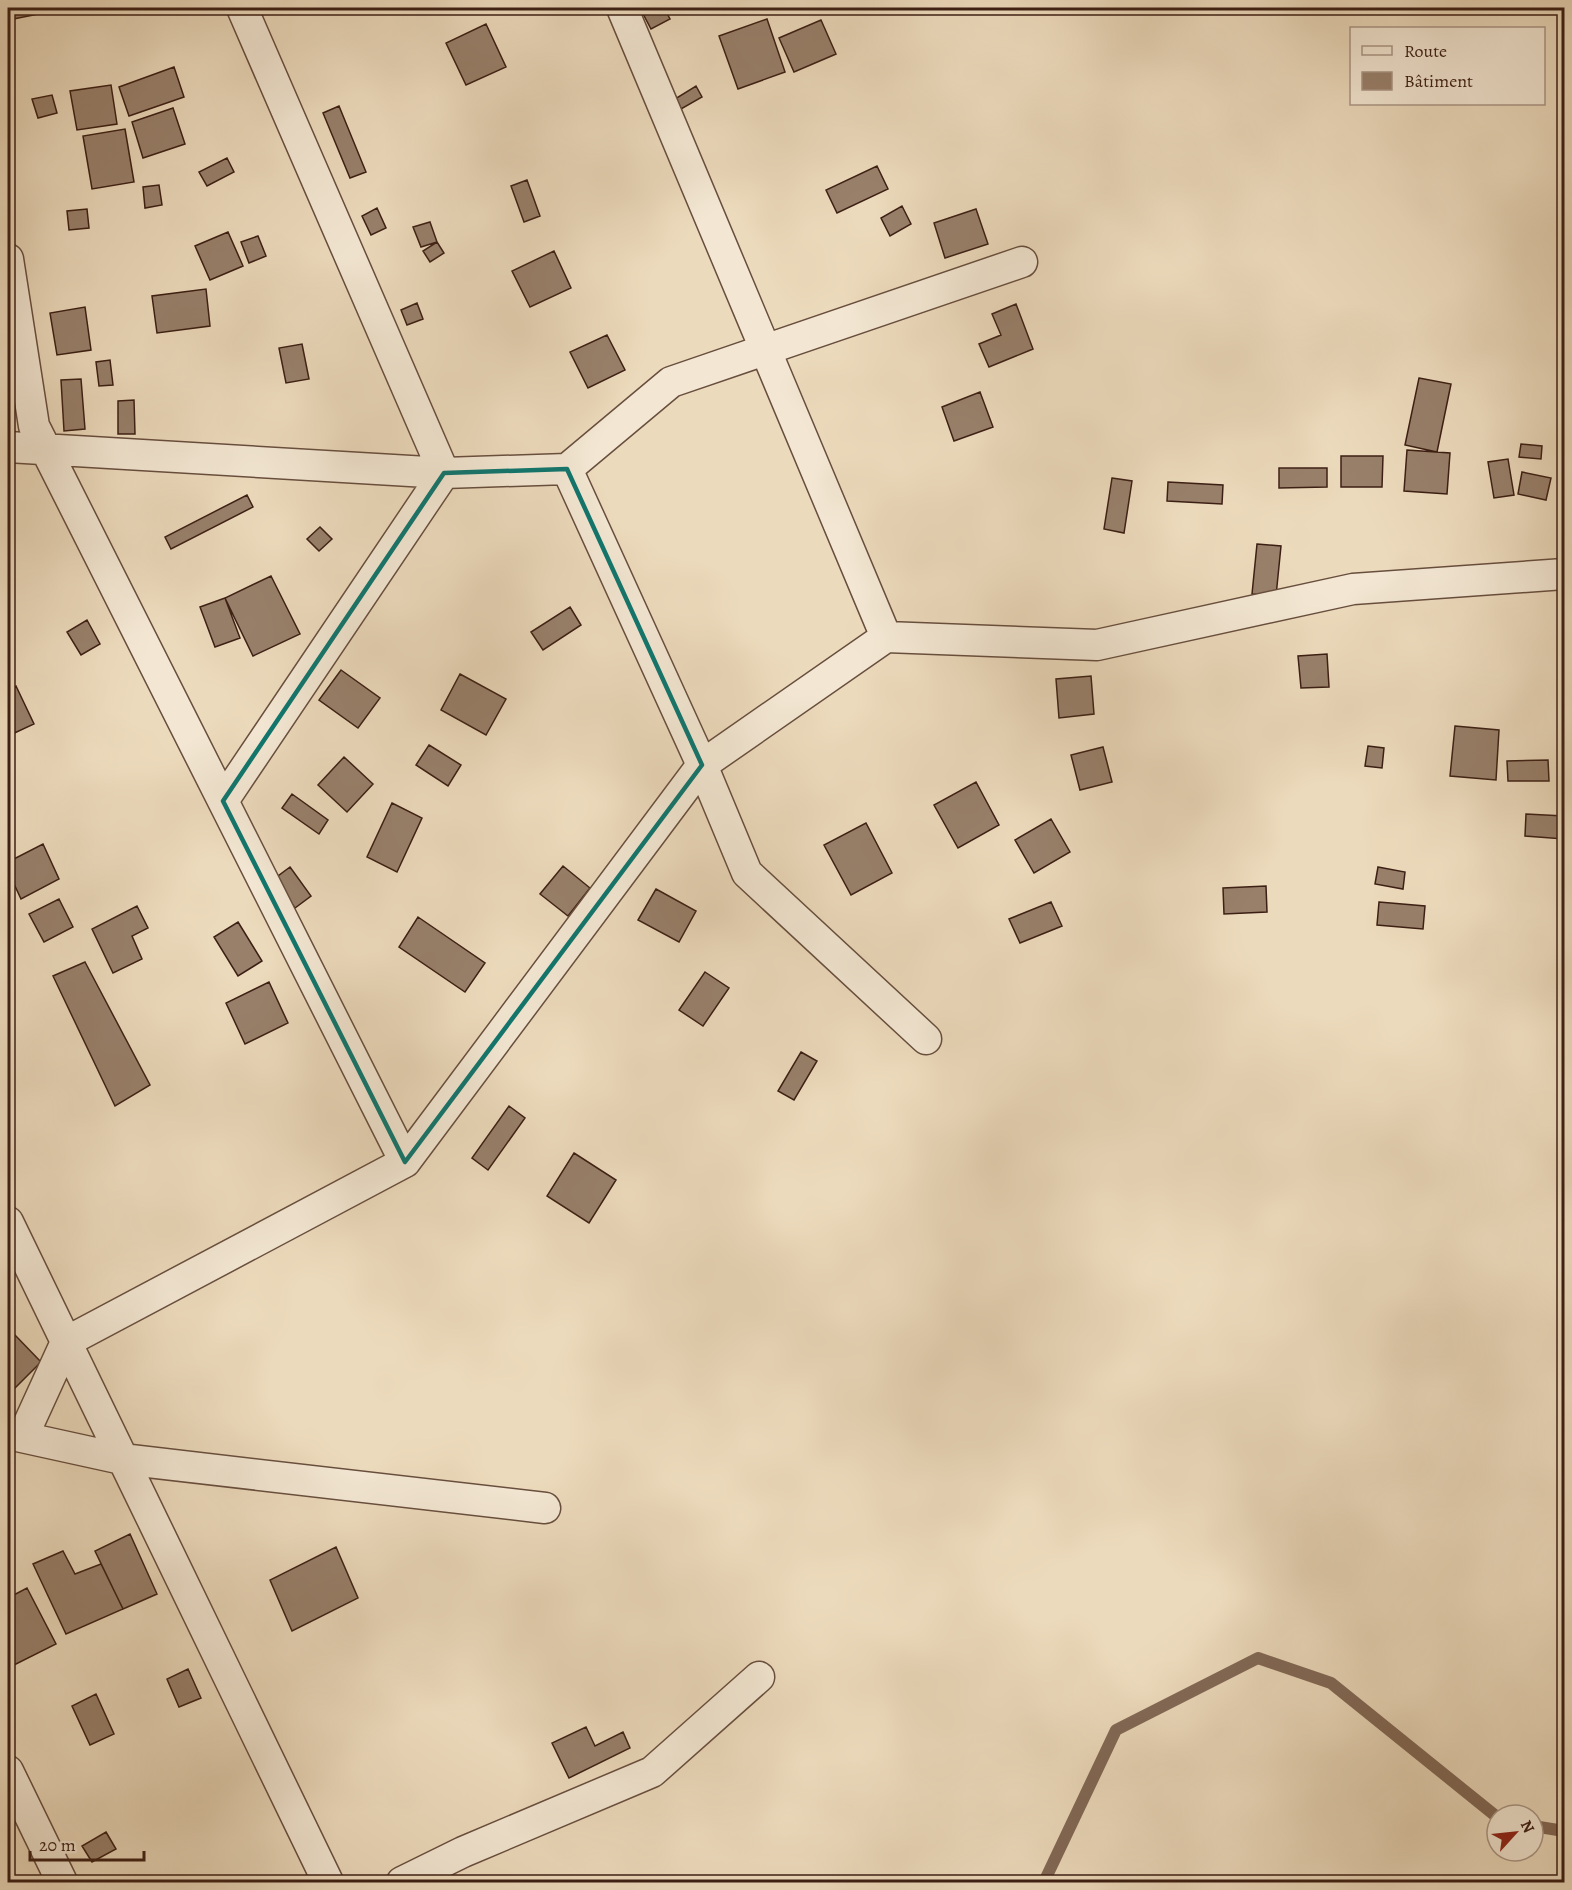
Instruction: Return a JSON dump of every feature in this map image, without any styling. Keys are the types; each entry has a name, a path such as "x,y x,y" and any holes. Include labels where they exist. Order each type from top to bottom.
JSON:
{"street":[{"path":"242,8 444,473"},
{"path":"622,8 886,637"},
{"path":"8,259 34,426 405,1162"},
{"path":"8,447 444,473 567,470 671,382 1022,262"},
{"path":"567,470 702,765 747,873 926,1039"},
{"path":"223,801 444,473"},
{"path":"545,1509 122,1458 15,1435 66,1342 405,1162 702,765 886,637 1097,645 1353,589 1564,574"},
{"path":"8,1222 328,1882"},
{"path":"402,1882 463,1852 652,1772 759,1677"},
{"path":"8,1771 62,1882"}],"highlighted area":[{"path":"567,469 702,765 405,1162 223,801 444,473"}],"building":[{"path":"8,8 48,8 49,12 8,20"},
{"path":"640,8 664,8 670,19 651,29"},
{"path":"767,19 785,72 738,89 719,36"},
{"path":"821,20 836,54 794,72 779,38"},
{"path":"486,24 506,67 466,85 446,43"},
{"path":"174,67 184,97 129,116 119,87"},
{"path":"111,85 117,124 77,130 70,91"},
{"path":"696,86 702,97 681,109 675,99"},
{"path":"52,95 57,113 38,118 32,99"},
{"path":"339,106 366,172 350,178 323,113"},
{"path":"173,108 185,144 143,158 132,122"},
{"path":"125,129 134,182 92,189 83,136"},
{"path":"227,158 234,172 207,186 199,172"},
{"path":"877,166 888,189 837,213 826,190"},
{"path":"527,180 540,216 524,222 511,186"},
{"path":"159,185 162,205 145,208 143,187"},
{"path":"902,206 911,224 890,236 881,218"},
{"path":"377,208 386,228 371,235 362,216"},
{"path":"87,209 89,228 69,230 67,211"},
{"path":"976,209 988,244 945,258 934,223"},
{"path":"430,222 437,242 421,247 413,227"},
{"path":"228,232 243,266 210,280 195,246"},
{"path":"258,236 266,256 249,263 241,242"},
{"path":"437,242 444,253 430,262 423,251"},
{"path":"554,251 571,288 530,307 512,271"},
{"path":"206,289 210,326 157,333 152,296"},
{"path":"417,303 423,319 407,325 401,310"},
{"path":"1016,304 1033,349 989,367 979,344 1001,335 992,314"},
{"path":"85,307 91,350 57,355 50,313"},
{"path":"607,335 625,370 588,388 570,352"},
{"path":"302,344 309,379 286,383 279,348"},
{"path":"110,360 113,385 99,386 96,362"},
{"path":"1419,378 1451,384 1437,452 1405,445"},
{"path":"81,379 85,429 64,431 61,380"},
{"path":"980,392 993,427 954,441 942,407"},
{"path":"134,400 135,434 118,434 118,401"},
{"path":"1521,444 1542,446 1541,459 1519,457"},
{"path":"1407,450 1450,453 1447,494 1404,491"},
{"path":"1341,456 1383,456 1382,487 1341,487"},
{"path":"1508,459 1514,495 1494,498 1488,462"},
{"path":"1279,468 1327,468 1327,487 1279,488"},
{"path":"1522,472 1551,478 1546,500 1518,494"},
{"path":"1112,478 1132,481 1124,533 1104,529"},
{"path":"1168,482 1223,485 1222,504 1167,501"},
{"path":"247,495 253,507 171,549 165,537"},
{"path":"320,527 332,539 319,551 307,539"},
{"path":"1257,544 1281,546 1276,596 1252,594"},
{"path":"271,576 300,634 253,656 225,598"},
{"path":"225,598 240,638 215,647 200,607"},
{"path":"570,607 581,625 543,650 531,632"},
{"path":"87,620 100,644 81,655 67,632"},
{"path":"1327,654 1329,687 1301,688 1298,656"},
{"path":"341,670 380,698 358,728 319,700"},
{"path":"460,674 506,699 486,735 441,710"},
{"path":"1091,676 1094,714 1059,718 1056,679"},
{"path":"16,686 34,724 8,736 8,690"},
{"path":"1455,726 1499,730 1496,780 1450,776"},
{"path":"429,745 461,765 448,786 416,765"},
{"path":"1368,746 1384,748 1382,768 1365,766"},
{"path":"1103,747 1112,782 1080,790 1071,755"},
{"path":"344,757 373,784 347,812 318,785"},
{"path":"1548,760 1549,781 1508,781 1507,761"},
{"path":"976,782 999,825 958,848 934,805"},
{"path":"292,794 328,820 319,834 282,808"},
{"path":"392,803 422,818 397,872 367,857"},
{"path":"1526,814 1564,816 1564,839 1525,836"},
{"path":"1051,819 1070,852 1034,873 1015,840"},
{"path":"866,823 892,873 851,895 824,845"},
{"path":"43,844 59,879 21,899 8,871 8,862"},
{"path":"563,866 590,888 568,916 540,894"},
{"path":"290,867 311,896 295,908 274,879"},
{"path":"1378,867 1405,872 1403,889 1375,884"},
{"path":"1266,886 1267,912 1224,914 1223,888"},
{"path":"656,889 696,911 679,942 638,920"},
{"path":"59,899 73,927 44,942 29,914"},
{"path":"1051,902 1062,926 1020,943 1009,919"},
{"path":"1379,902 1425,906 1423,929 1377,925"},
{"path":"137,906 148,928 132,936 142,959 113,973 92,929"},
{"path":"418,917 485,963 465,992 399,947"},
{"path":"238,922 262,961 238,976 214,937"},
{"path":"85,962 150,1085 115,1106 53,976"},
{"path":"705,972 729,988 703,1026 679,1010"},
{"path":"269,982 288,1023 245,1044 226,1003"},
{"path":"801,1052 817,1061 794,1100 778,1091"},
{"path":"509,1106 525,1118 488,1170 472,1158"},
{"path":"574,1153 616,1180 589,1223 547,1196"},
{"path":"14,1334 41,1362 8,1395 8,1341"},
{"path":"130,1534 157,1594 123,1609 95,1551"},
{"path":"336,1547 358,1598 292,1631 270,1580"},
{"path":"63,1551 75,1574 101,1564 123,1609 66,1634 33,1564"},
{"path":"27,1588 56,1644 8,1668 8,1598"},
{"path":"188,1669 201,1698 179,1707 167,1679"},
{"path":"96,1694 114,1734 90,1745 72,1706"},
{"path":"586,1727 595,1746 623,1732 630,1748 569,1778 552,1743"},
{"path":"106,1832 116,1849 92,1862 82,1846"}],"waterway":[{"path":"1044,1882 1116,1730 1258,1658 1331,1683 1485,1807"},
{"path":"1545,1828 1564,1831"}]}
